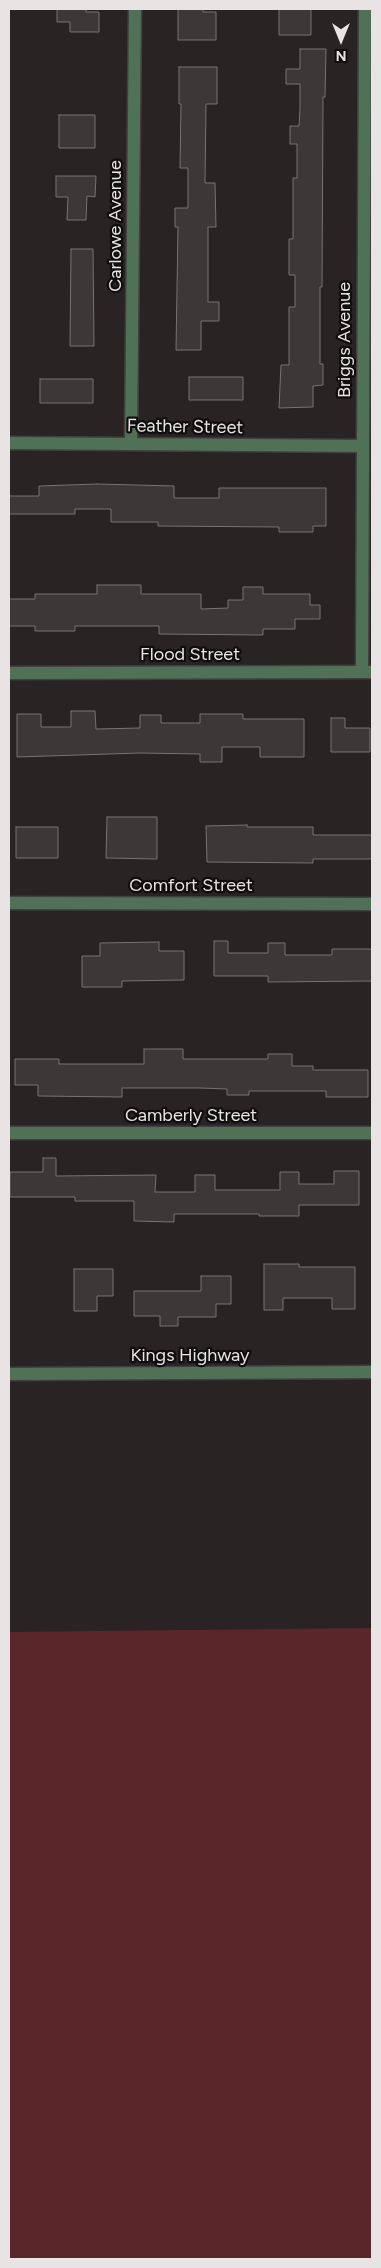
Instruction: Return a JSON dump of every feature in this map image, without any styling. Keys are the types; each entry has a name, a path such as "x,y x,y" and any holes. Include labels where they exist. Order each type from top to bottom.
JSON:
{"street":[{"name":"Carlowe Avenue","path":"131,443 135,9"},
{"name":"Briggs Avenue","path":"365,9 361,446 367,672"},
{"name":"Feather Street","path":"9,443 361,446"},
{"name":"Flood Street","path":"9,673 367,672"},
{"name":"Comfort Street","path":"9,903 372,904"},
{"name":"Camberly Street","path":"9,1133 372,1133"},
{"name":"Kings Highway","path":"9,1374 372,1372"}],"shaded area":[{"path":"372,1628 372,2259 9,2259 9,1632"}],"building":[{"path":"57,9 86,9 86,12 99,12 99,32 70,32 70,22 57,22"},
{"path":"178,9 203,9 203,12 216,12 216,40 178,40"},
{"path":"279,9 311,9 311,35 279,35"},
{"path":"300,49 326,49 325,97 323,97 322,287 320,287 320,364 323,364 323,385 313,386 313,407 279,408 281,365 289,365 289,307 295,307 295,275 289,275 289,239 293,239 293,178 297,178 297,144 290,144 290,126 299,126 300,109 300,84 286,84 286,69 300,69"},
{"path":"179,67 217,67 217,104 206,104 205,183 215,183 216,227 208,227 208,302 219,302 219,321 201,321 201,350 176,350 178,227 175,227 175,208 188,208 188,168 180,168 181,104 179,104"},
{"path":"59,115 95,115 95,148 59,148"},
{"path":"56,176 96,176 95,197 87,196 86,220 67,220 68,197 56,197"},
{"path":"71,249 93,249 94,346 70,346"},
{"path":"189,377 243,377 243,400 189,400"},
{"path":"40,379 93,379 93,403 40,403"},
{"path":"97,484 174,486 174,498 219,498 219,488 326,488 326,526 313,526 313,532 279,532 279,527 158,526 158,522 111,522 111,509 75,509 75,514 9,514 9,496 39,496 39,486"},
{"path":"97,585 141,585 141,594 201,594 201,609 228,608 228,600 243,600 243,587 263,587 263,594 310,594 310,605 320,605 320,619 295,619 295,629 263,629 263,635 159,634 159,626 75,626 75,631 35,631 35,626 9,626 9,599 35,599 35,594 97,594"},
{"path":"71,711 95,711 96,729 140,728 140,715 161,715 161,723 200,723 200,714 243,714 243,719 304,719 304,757 260,757 260,747 222,747 222,762 200,762 200,754 140,753 17,757 17,714 41,714 41,727 71,727"},
{"path":"331,718 345,718 345,728 370,728 370,752 331,752"},
{"path":"107,817 157,817 157,859 106,858"},
{"path":"247,825 247,827 313,827 313,835 372,835 372,859 313,859 313,863 207,862 206,826"},
{"path":"16,827 58,827 58,858 16,858"},
{"path":"214,941 228,941 228,953 268,953 268,943 285,943 285,955 332,955 332,949 372,949 372,981 268,982 268,976 214,976"},
{"path":"159,942 159,951 184,951 184,980 122,981 122,987 82,987 82,956 100,956 100,943"},
{"path":"144,1049 183,1049 183,1059 268,1059 268,1054 292,1054 292,1066 313,1066 313,1070 368,1070 368,1097 326,1097 326,1091 249,1091 249,1095 227,1095 227,1089 200,1088 122,1088 122,1097 38,1096 38,1085 15,1085 15,1059 59,1059 59,1064 144,1064"},
{"path":"43,1158 56,1158 56,1176 156,1175 155,1192 195,1192 195,1175 215,1175 215,1190 280,1190 280,1172 299,1172 299,1184 334,1184 334,1171 359,1171 359,1205 299,1205 299,1216 174,1214 174,1222 134,1221 134,1201 75,1201 75,1197 10,1197 10,1172 43,1172"},
{"path":"264,1264 299,1264 299,1267 355,1267 355,1309 332,1309 332,1298 283,1298 283,1310 264,1310"},
{"path":"74,1269 113,1269 113,1296 97,1296 97,1311 74,1311"},
{"path":"201,1276 231,1276 231,1304 216,1304 216,1317 178,1317 178,1326 160,1326 160,1316 134,1316 134,1291 201,1291"}]}
